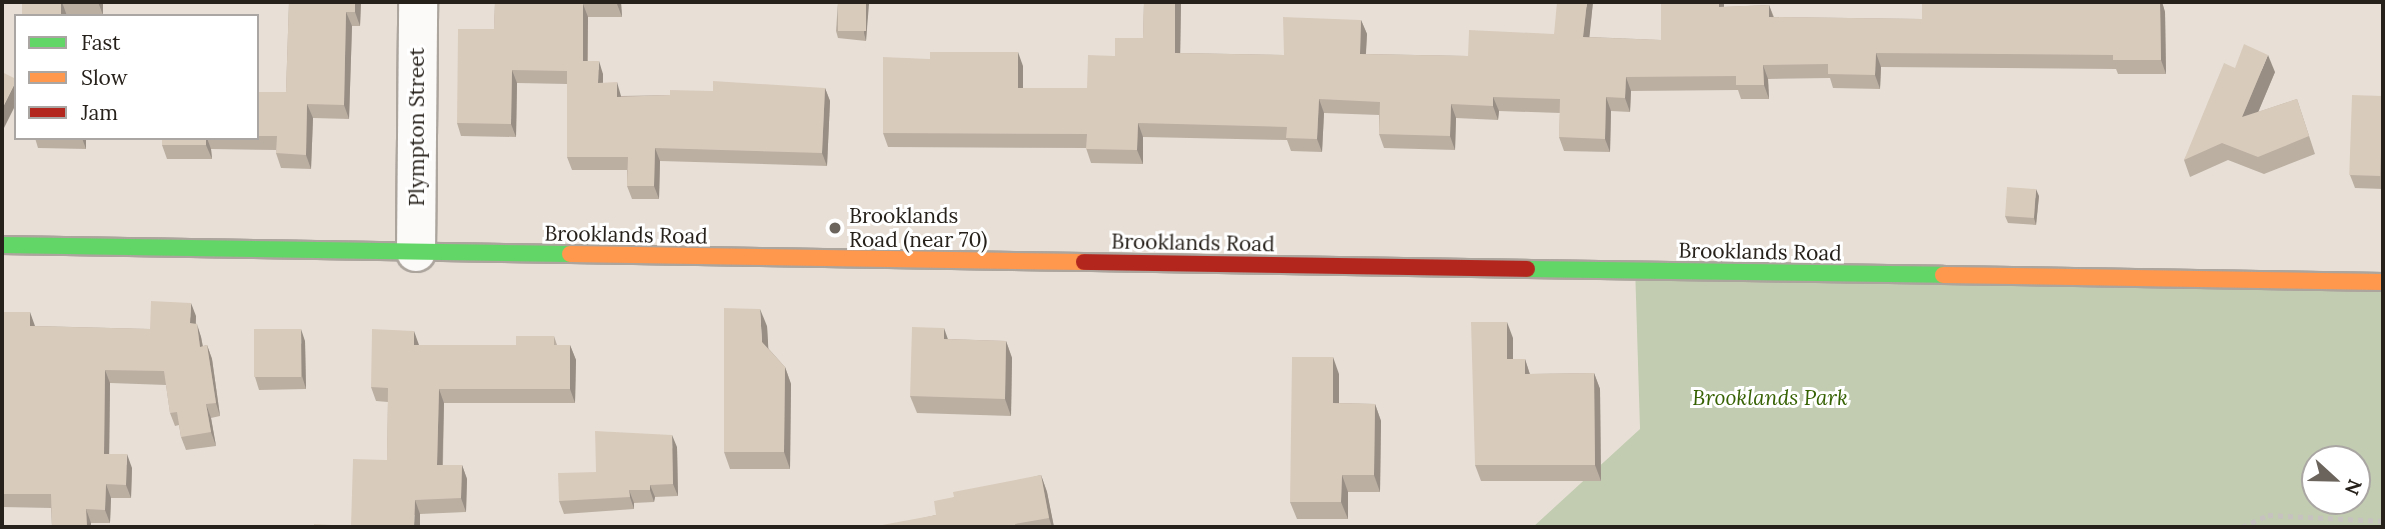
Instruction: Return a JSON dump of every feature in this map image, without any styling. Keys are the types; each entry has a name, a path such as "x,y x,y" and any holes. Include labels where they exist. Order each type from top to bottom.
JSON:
{"street":[{"name":"Plympton Street","path":"416,252 418,2"},
{"name":"Brooklands Road","path":"2,245 2383,282"}],"path":[{"path":"2242,527 2268,516 2383,521"}],"green space":[{"name":"Brooklands Park","path":"1635,266 2383,284 2383,527 1533,527 1640,429"}],"building":[{"path":"22,2 61,2 61,14 22,14"},
{"path":"289,2 355,2 355,12 346,12 344,105 307,104 306,155 276,153 277,136 259,136 259,92 286,92"},
{"path":"495,2 617,2 583,4 583,61 599,61 598,83 617,82 617,97 670,95 670,90 713,91 713,81 825,88 822,153 655,148 654,186 627,186 628,157 567,157 567,71 512,70 511,124 457,123 458,29 494,29"},
{"path":"838,2 866,2 866,31 838,31"},
{"path":"1144,2 1175,2 1175,53 1284,55 1283,17 1361,20 1360,54 1468,56 1469,30 1554,34 1557,2 1587,2 1583,37 1661,40 1661,2 1719,2 1719,7 1769,5 1769,17 1922,19 1922,2 2160,2 2161,60 2113,60 2113,55 1876,53 1875,75 1828,74 1828,64 1763,65 1764,85 1736,85 1736,76 1626,77 1625,98 1606,97 1605,139 1559,137 1560,99 1493,97 1493,106 1451,104 1450,136 1379,134 1380,102 1319,99 1317,139 1286,138 1287,127 1138,123 1137,150 1086,149 1087,134 883,133 883,57 930,59 930,52 1018,52 1018,88 1087,88 1088,55 1115,56 1115,38 1143,38"},
{"path":"2244,44 2268,55 2242,117 2297,99 2309,136 2258,157 2222,143 2184,160 2224,63 2235,68"},
{"path":"2,72 14,78 14,85 2,109"},
{"path":"2352,95 2383,96 2380,176 2349,175"},
{"path":"162,140 206,140 206,145 162,145"},
{"path":"2007,187 2036,189 2034,218 2005,216"},
{"path":"151,301 191,303 190,323 197,324 200,347 207,345 216,403 206,404 211,432 181,437 177,412 170,413 164,371 105,370 104,454 127,454 126,485 106,484 105,510 86,509 87,527 52,527 51,494 2,494 2,312 30,312 30,326 150,329"},
{"path":"724,308 760,309 762,342 785,367 784,452 724,452"},
{"path":"1471,322 1507,322 1507,359 1525,359 1525,374 1594,373 1595,465 1475,465"},
{"path":"912,327 944,328 944,339 1006,341 1005,399 910,396"},
{"path":"254,329 301,329 301,377 254,377"},
{"path":"372,329 414,331 414,345 516,345 516,336 554,336 554,345 570,345 570,389 439,389 437,465 462,465 461,498 415,500 414,527 314,527 314,524 351,526 353,459 387,460 388,388 371,387"},
{"path":"1292,357 1333,357 1333,403 1375,404 1374,475 1342,475 1341,502 1290,502"},
{"path":"595,431 672,435 673,484 650,485 650,490 629,490 630,497 559,501 558,473 596,472"},
{"path":"1041,475 1049,518 1015,524 1016,527 882,525 936,515 934,501 954,497 953,492"}],"traffic: fast":[{"path":"2,245 570,254"},
{"path":"1527,269 1943,275"}],"traffic: slow":[{"path":"570,254 1084,262"},
{"path":"1943,275 2383,282"}],"traffic: jam":[{"path":"1084,262 1527,269"}],"place":[{"name":"Brooklands Road (near 70)","path":"835,228"}]}
